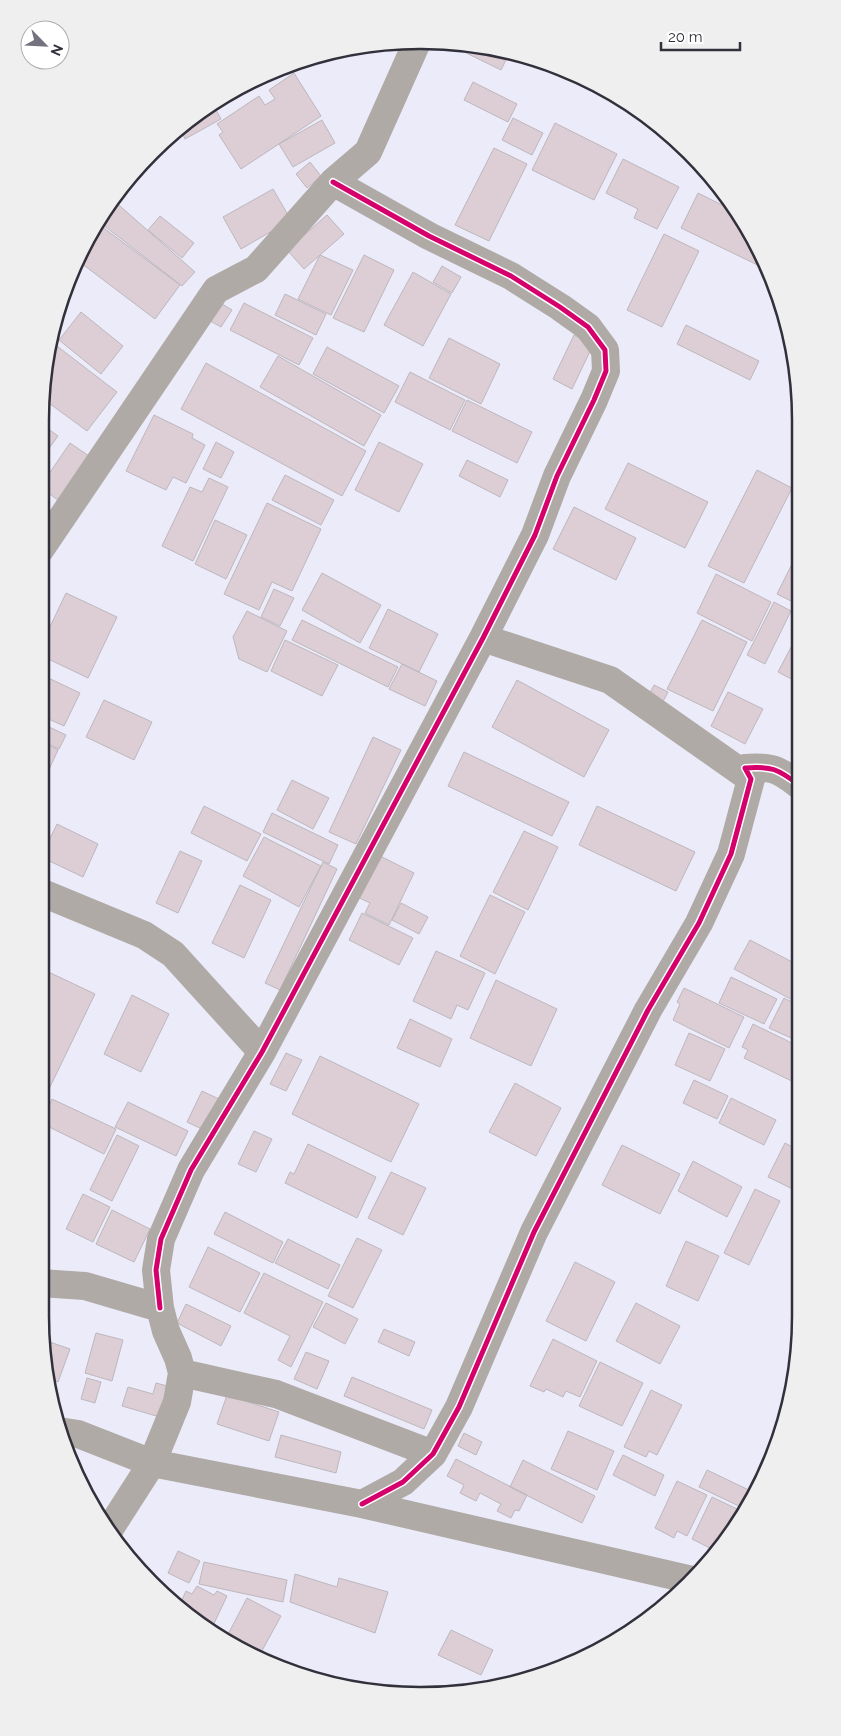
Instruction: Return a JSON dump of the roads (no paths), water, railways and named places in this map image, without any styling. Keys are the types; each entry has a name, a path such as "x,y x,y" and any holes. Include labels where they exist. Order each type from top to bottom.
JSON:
{"street":[{"path":"49,537 216,290 256,268 333,182 368,152 414,49"},
{"path":"113,1524 152,1463 177,1402 182,1373 178,1358 166,1331 160,1308 156,1270 161,1239 191,1170 262,1052 483,638 535,534 557,476 606,371 605,350 588,327 511,276 429,236 333,182"},
{"path":"483,638 610,680 752,779"},
{"path":"362,1504 403,1482 433,1454 459,1407 534,1232 648,1010 700,923 732,854 752,779 745,768 762,767 780,771 792,780"},
{"path":"49,896 144,935 173,954 262,1052"},
{"path":"49,1284 85,1286 160,1308"},
{"path":"182,1373 276,1394 433,1454"},
{"path":"67,1433 78,1434 152,1463 362,1504 683,1578"}]}
